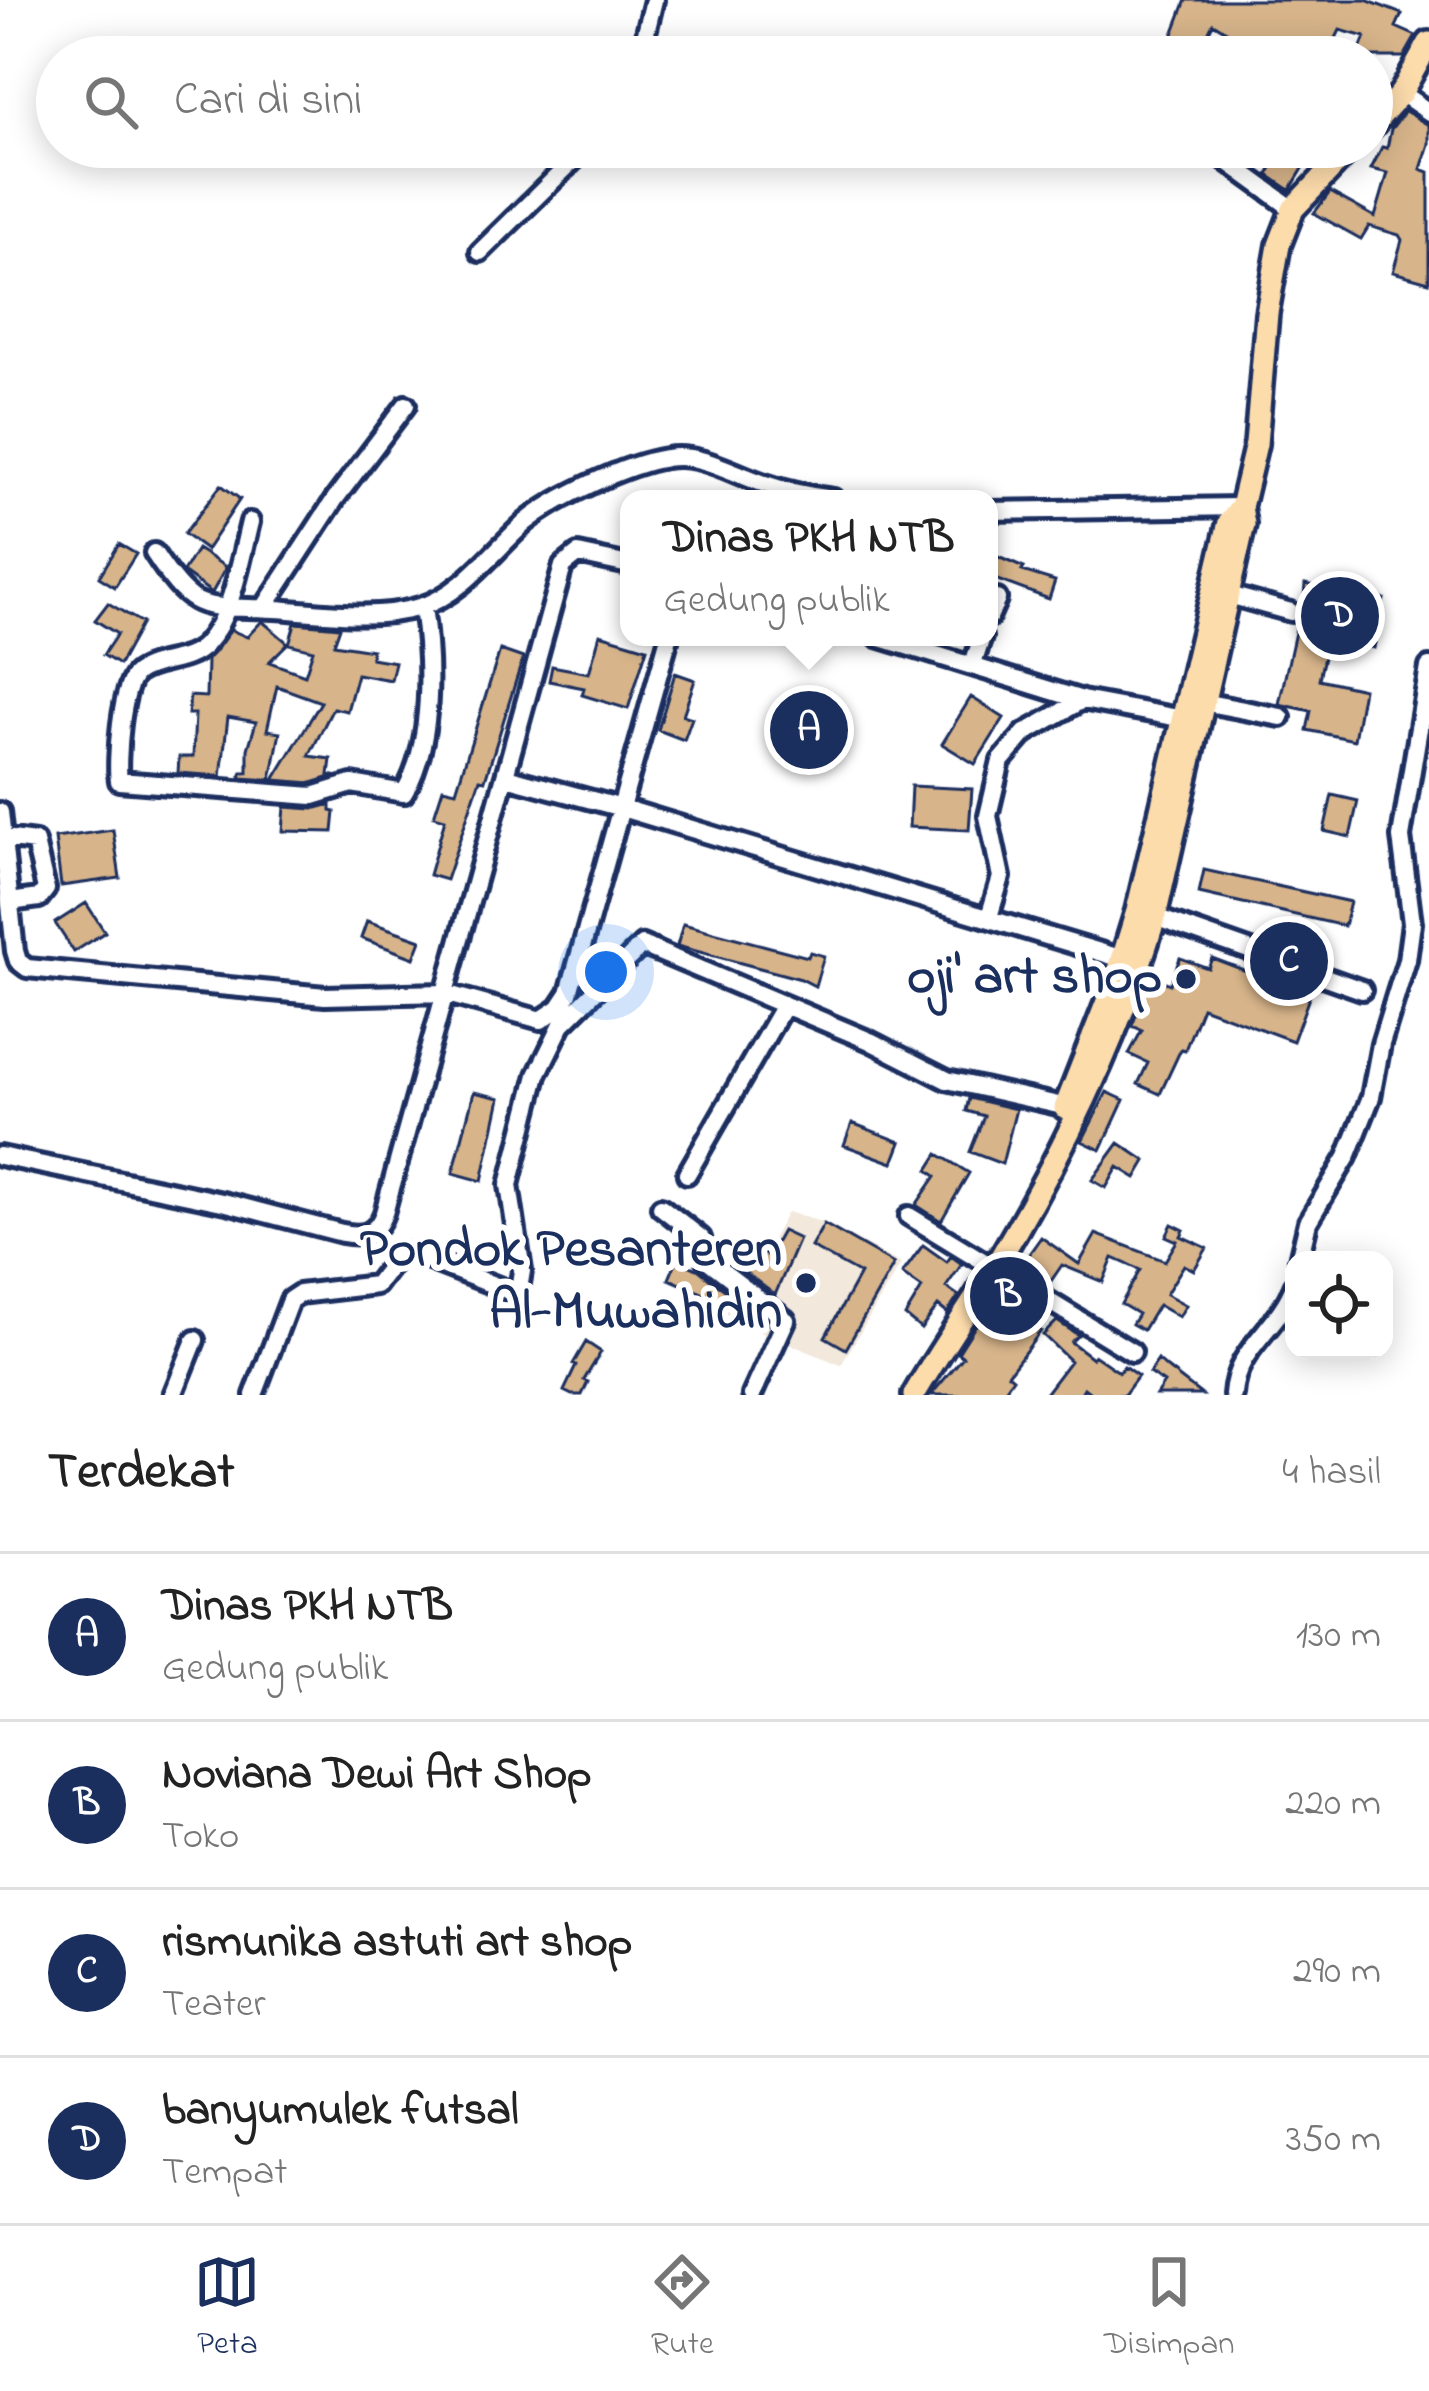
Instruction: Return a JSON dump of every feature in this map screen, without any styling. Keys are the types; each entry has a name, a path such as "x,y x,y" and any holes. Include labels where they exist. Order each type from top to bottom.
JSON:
{"main road":[{"path":"1393,103 1429,43"},
{"path":"1125,972 1192,710 1229,595 1244,524 1241,507 1256,444 1274,263 1293,209 1332,168"},
{"path":"914,1395 995,1266 1058,1148 1125,972 1155,917 1229,522 1241,507"}],"street":[{"path":"645,36 654,0"},
{"path":"1401,94 1429,112"},
{"path":"480,252 566,168"},
{"path":"1237,168 1293,209"},
{"path":"264,608 335,499 406,405"},
{"path":"154,553 184,596 199,605 367,614 423,607 475,572 540,512 626,471 668,457 694,458 792,490"},
{"path":"998,511 1241,507"},
{"path":"250,522 226,609 204,647 131,677 124,701 119,781 313,796 352,784 404,793 430,688 423,607"},
{"path":"0,1156 227,1203 342,1233 368,1234 378,1226 563,566 578,554 620,564"},
{"path":"1229,595 1291,612"},
{"path":"0,812 10,902 7,933 18,961 33,969 441,1004 533,1020 547,1017 569,993 667,646"},
{"path":"910,646 1082,700 1281,717"},
{"path":"973,664 979,646"},
{"path":"1301,1251 1308,1222 1347,1156 1371,1097 1381,1044 1407,960 1412,923 1401,838 1429,667"},
{"path":"989,917 1001,877 988,816 1001,761 1025,733 1082,700"},
{"path":"506,777 989,917 1125,972"},
{"path":"4,838 35,842 46,889 39,898 10,902"},
{"path":"1155,917 1362,990"},
{"path":"254,1395 290,1300 299,1294 376,1286 400,1253 411,1253 509,1292 519,1289 521,1271 509,1185 537,1075 562,1024 638,947 650,946 947,1079 1071,1108"},
{"path":"687,1174 783,1007"},
{"path":"661,1207 700,1238 706,1258 786,1320 752,1395"},
{"path":"909,1216 1132,1352"},
{"path":"1233,1395 1243,1356 1268,1330 1285,1301"},
{"path":"173,1395 195,1340"}],"shaded area":[{"name":"Pondok Pesanteren Al-Muwahidin","path":"787,1212 825,1223 901,1264 841,1365 738,1323 710,1302 748,1242 766,1251"}],"building":[{"path":"1186,0 1366,0 1402,14 1396,27 1416,36 1404,57 1393,57 1393,36 1340,30 1337,36 1234,36 1213,23 1207,36 1172,36"},
{"path":"1405,111 1429,125 1421,169 1429,172 1429,282 1393,272 1402,240 1399,235 1369,226 1361,239 1314,213 1330,192 1375,217 1388,173 1371,169 1393,168 1393,126"},
{"path":"1272,168 1303,168 1290,190 1268,175"},
{"path":"221,485 240,499 206,550 184,534"},
{"path":"119,544 136,554 115,587 99,577"},
{"path":"197,549 226,567 212,593 183,572"},
{"path":"998,557 1055,581 1049,599 998,580"},
{"path":"1305,584 1384,599 1374,648 1328,639 1319,679 1363,689 1354,740 1307,730 1311,711 1279,704 1303,614"},
{"path":"108,603 142,623 119,665 103,655 117,634 95,620"},
{"path":"262,621 288,643 269,662 305,675 313,650 289,644 295,623 340,627 334,644 372,650 371,658 395,662 391,680 357,674 347,711 333,708 309,756 331,759 329,775 334,776 312,783 274,780 321,702 277,686 267,730 280,732 271,780 240,778 248,772 248,749 256,722 228,717 221,776 178,773 179,757 193,757 195,714 188,714 190,696 206,697 207,660 231,630 247,637"},
{"path":"600,634 620,640 620,646 647,648 628,709 582,695 584,688 549,681 552,666 589,673"},
{"path":"500,650 523,658 485,780 480,779 446,880 429,875 445,819 434,816 443,788 456,791"},
{"path":"675,673 695,680 683,715 692,718 684,740 658,730"},
{"path":"971,697 1004,718 975,764 942,744"},
{"path":"911,786 972,789 969,830 909,827"},
{"path":"1332,795 1358,801 1350,837 1324,831"},
{"path":"331,804 333,832 283,831 285,807 313,809"},
{"path":"113,830 120,878 61,886 55,838"},
{"path":"1204,870 1350,902 1344,926 1199,893"},
{"path":"86,903 105,932 74,952 55,923"},
{"path":"367,921 421,940 414,958 361,938"},
{"path":"683,924 808,957 810,952 824,956 815,986 677,946"},
{"path":"1180,958 1208,968 1212,958 1310,995 1293,1041 1202,1007 1160,1094 1138,1084 1148,1063 1129,1054 1142,1030 1132,1026 1151,976 1170,984"},
{"path":"474,1092 500,1098 482,1181 453,1173"},
{"path":"1107,1092 1124,1100 1101,1150 1082,1141"},
{"path":"969,1098 1016,1109 1002,1164 970,1152 984,1116 966,1111"},
{"path":"852,1123 901,1142 893,1163 844,1145"},
{"path":"1119,1143 1146,1161 1136,1178 1118,1167 1106,1188 1092,1180"},
{"path":"938,1154 969,1173 941,1221 916,1205 936,1176 928,1170"},
{"path":"824,1224 894,1264 846,1349 825,1337 860,1274 811,1247"},
{"path":"1172,1224 1184,1230 1181,1236 1207,1248 1194,1270 1184,1265 1166,1294 1186,1305 1179,1317 1158,1305 1143,1330 1132,1324 1138,1314 1121,1304 1140,1270 1113,1258 1103,1282 1062,1265 1051,1281 1019,1268 1041,1237 1079,1264 1096,1234 1165,1261 1177,1241 1166,1236"},
{"path":"782,1231 799,1239 775,1295 746,1273 755,1251 768,1256"},
{"path":"923,1245 947,1262 951,1256 962,1264 946,1287 959,1296 947,1313 938,1306 921,1329 905,1316 922,1288 902,1274"},
{"path":"677,1260 699,1270 770,1325 727,1305 721,1315 710,1307 716,1299 669,1279"},
{"path":"1000,1287 1024,1301 1016,1313 1041,1331 1008,1374 1013,1378 1001,1395 931,1395 963,1357 958,1353"},
{"path":"1057,1321 1078,1335 1071,1342 1092,1358 1119,1372 1124,1366 1138,1376 1124,1395 1093,1395 1084,1388 1080,1395 1044,1395 1070,1361 1043,1335"},
{"path":"586,1342 601,1352 584,1380 588,1382 582,1395 572,1395 564,1391"},
{"path":"1158,1360 1202,1395 1156,1395 1164,1383 1149,1373"}],"place":[{"name":"banyumulek futsal","path":"1340,616"},
{"name":"Dinas PKH NTB","path":"809,730"},
{"name":"rismunika astuti art shop","path":"1289,961"},
{"name":"oji' art shop","path":"1186,979"},
{"name":"Pondok Pesanteren Al-Muwahidin","path":"806,1283"},
{"name":"Noviana Dewi Art Shop","path":"1009,1296"}]}
